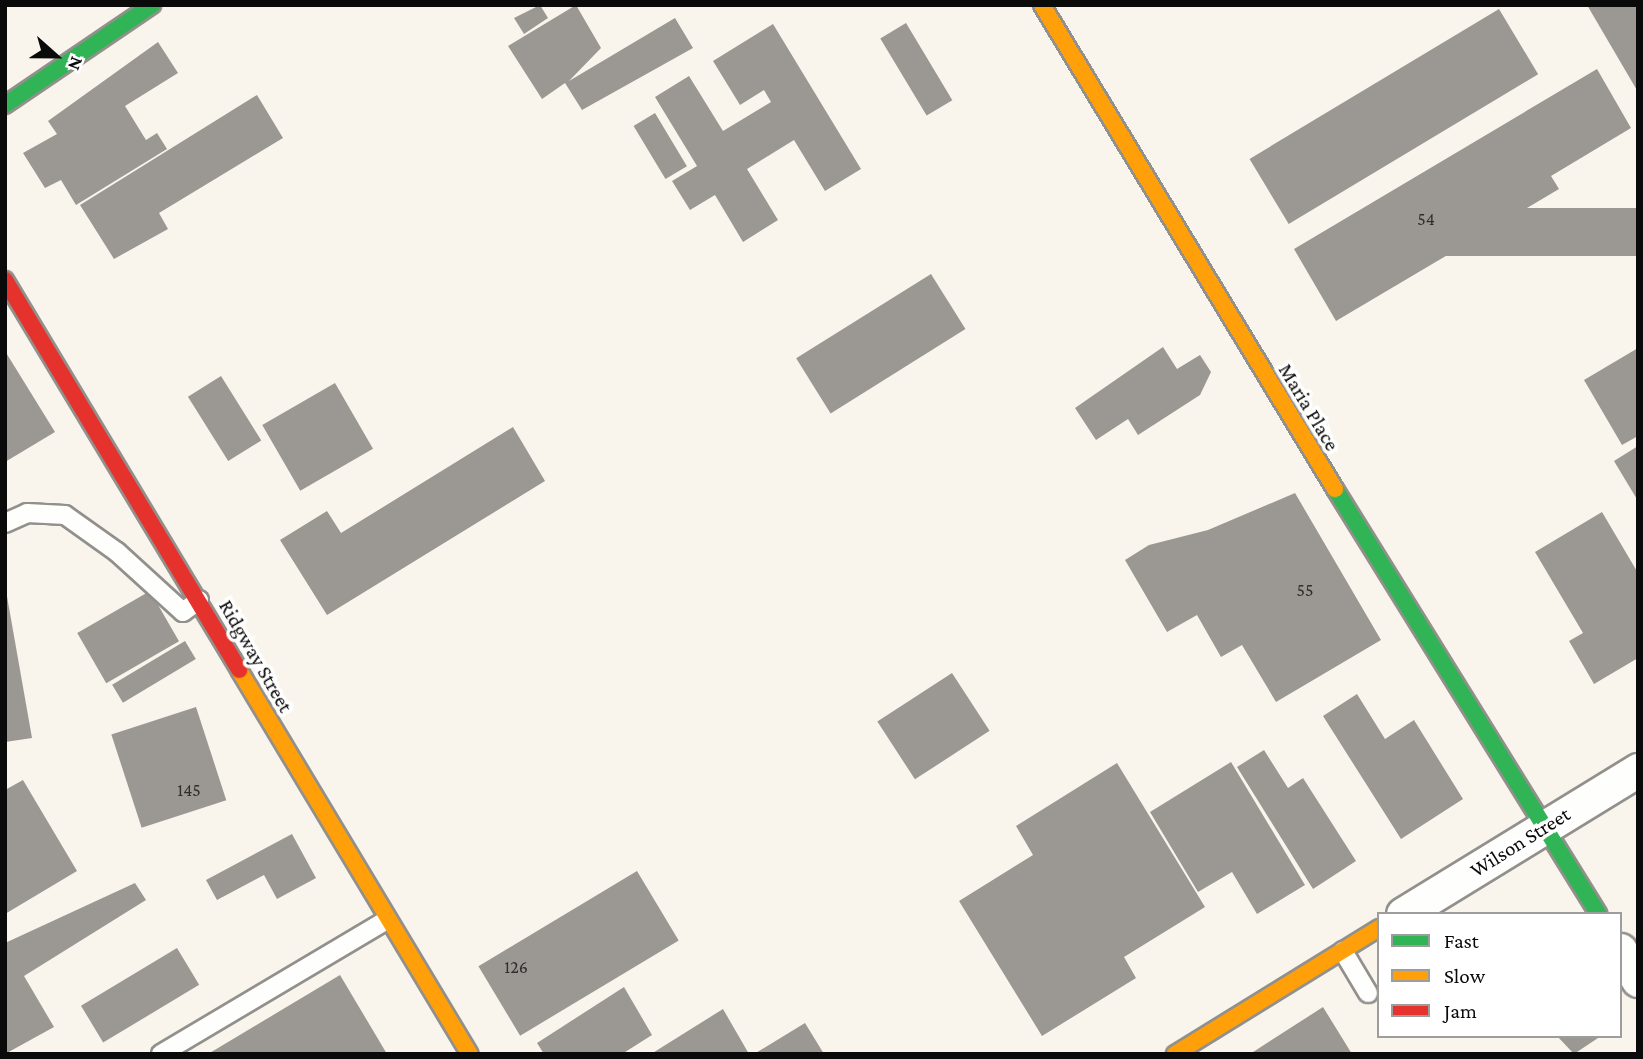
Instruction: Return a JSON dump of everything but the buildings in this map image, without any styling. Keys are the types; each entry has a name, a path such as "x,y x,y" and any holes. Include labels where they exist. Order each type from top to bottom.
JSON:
{"street":[{"path":"5,105 152,5"},
{"name":"Maria Place","path":"1042,5 1597,912"},
{"name":"Ridgway Street","path":"5,280 200,600 387,920 470,1054"},
{"name":"Wilson Street","path":"1409,912 1638,770"},
{"path":"1175,1054 1377,930"},
{"path":"1622,953 1638,979"}],"lane":[{"path":"5,523 27,513 65,515 117,551 183,612 200,600"},
{"path":"161,1054 387,920"},
{"path":"1343,951 1368,993"}],"traffic: fast":[{"path":"5,105 152,5"},
{"path":"1335,489 1597,912"}],"traffic: slow":[{"path":"1042,5 1335,489"},
{"path":"239,670 470,1054"},
{"path":"1175,1054 1377,929"}],"traffic: jam":[{"path":"5,280 239,670"}]}
